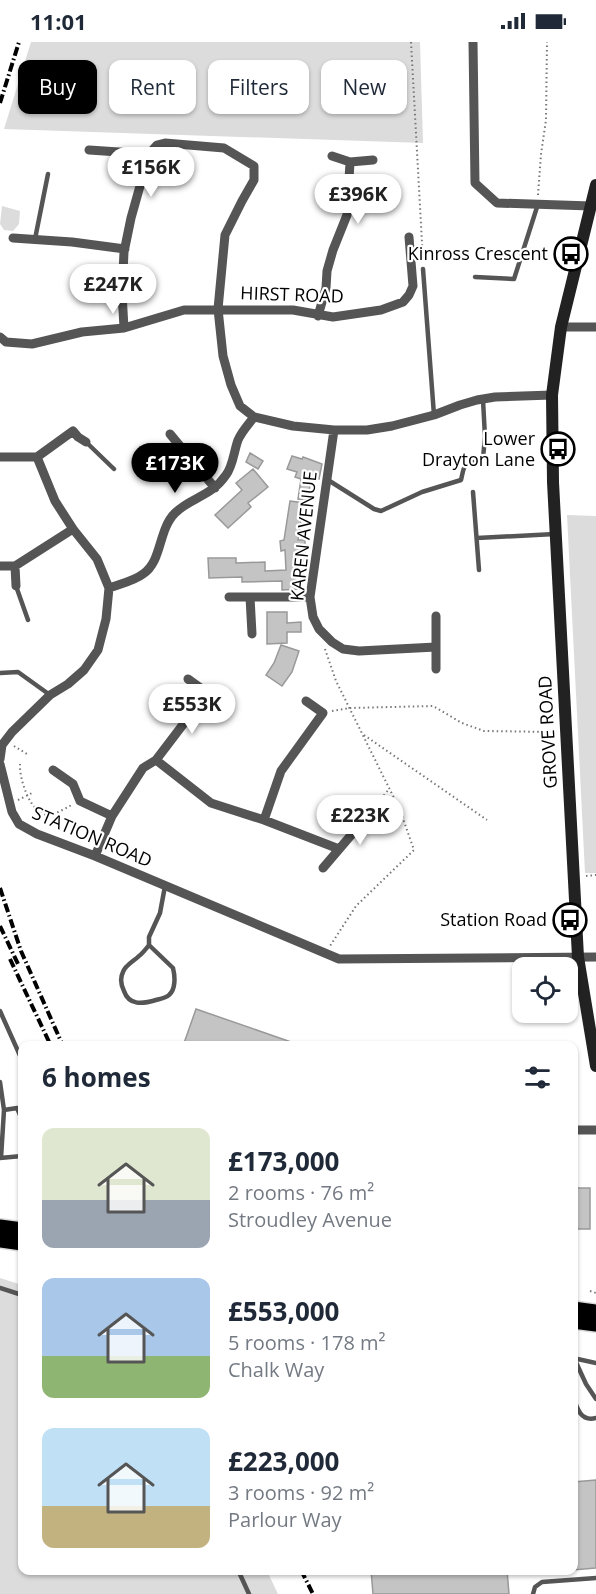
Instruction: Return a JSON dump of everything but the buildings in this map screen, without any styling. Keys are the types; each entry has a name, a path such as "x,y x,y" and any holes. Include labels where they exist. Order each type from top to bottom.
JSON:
{"main road":[{"path":"0,1227 18,1229"},
{"path":"0,1240 18,1242"},
{"path":"578,1310 596,1312"},
{"path":"578,1322 596,1324"}],"street":[{"path":"473,42 475,183 497,203 591,206"},
{"path":"124,328 122,293 125,249 149,154 157,145 165,143 224,148 254,166 254,180 225,235 218,309 223,356 231,385 240,406 254,417 293,426 367,430 384,428 495,397 552,395 561,327 596,185"},
{"path":"89,150 149,154"},
{"path":"332,156 350,162 374,160"},
{"path":"318,316 333,250 347,215 350,162"},
{"name":"HIRST ROAD","path":"0,337 6,342 32,344 82,332 124,328 184,310 293,310 333,318 381,310 403,302 413,286 409,237"},
{"path":"13,238 125,249"},
{"path":"561,327 596,327"},
{"name":"GROVE ROAD","path":"552,395 556,534 578,957 596,1066"},
{"path":"109,588 141,576 148,570 153,562 164,528 172,516 183,506 215,488 228,473 243,429 254,417"},
{"path":"0,457 37,457 73,430 86,442"},
{"name":"KAREN AVENUE","path":"334,430 310,597 313,616 319,629 343,649 359,651 436,647"},
{"path":"170,434 215,488"},
{"path":"0,759 2,745 6,740 50,695 68,684 84,670 98,650 106,619 109,588 97,559 73,529 55,501 37,457"},
{"path":"0,566 15,566 73,529"},
{"path":"15,566 16,586"},
{"path":"229,597 310,597"},
{"path":"250,597 252,634"},
{"path":"436,615 436,669"},
{"path":"188,679 217,700"},
{"path":"95,856 112,816 142,768 156,760 207,693"},
{"path":"264,820 281,771 323,712 306,701"},
{"path":"156,760 211,802 339,849"},
{"name":"STATION ROAD","path":"0,764 12,812 19,824 37,834 95,856 325,954 339,959 512,958"},
{"path":"53,770 73,784 80,801 112,816"},
{"path":"323,868 376,806"},
{"name":"STATION ROAD","path":"578,957 596,957"},
{"path":"578,1130 596,1130"}],"lane":[{"path":"35,239 48,174"},
{"path":"475,277 514,279 538,204"},
{"path":"423,269 434,415"},
{"path":"326,478 374,509 381,511 422,492 461,480 465,466 483,458 485,437 483,400"},
{"path":"86,442 114,469"},
{"path":"473,492 479,570"},
{"path":"477,538 556,534"},
{"path":"16,586 28,620"},
{"path":"0,673 18,672 50,695"},
{"path":"148,945 173,968 174,984 168,997 136,1003 130,1001 125,995 122,975 125,968 142,954 148,945 160,913 165,886"},
{"path":"0,1011 18,1051"},
{"path":"0,1082 4,1110 1,1158 18,1156"},
{"path":"4,1110 17,1108 18,1110"},
{"path":"0,1288 18,1294"},
{"path":"578,1359 596,1363"},
{"path":"578,1368 596,1399"},
{"path":"578,1410 582,1417 596,1418"},
{"path":"240,1575 249,1594"},
{"path":"533,1594 535,1587 542,1582 596,1578"}],"path":[{"path":"411,42 423,269"},
{"path":"538,204 546,120 548,42"},
{"path":"325,954 356,906 414,850 400,810 336,681 326,650"},
{"path":"323,712 350,708 433,706 462,723 484,731 566,732"},
{"path":"362,733 487,820"},
{"path":"6,740 27,754"},
{"path":"20,764 20,777 34,808 42,814 51,815 80,801"},
{"path":"10,805 34,792"},
{"path":"590,1291 596,1293"}],"shaded area":[{"path":"31,42 420,42 423,143 4,129 18,84 18,114 97,114 97,60 25,60"},
{"path":"2,206 20,211 19,224 13,231 4,230 0,224"},
{"path":"567,515 596,516 596,873 585,873"},
{"path":"0,1278 18,1284 18,1575 269,1575 278,1594 0,1594"}],"railway":[{"path":"0,103 19,42"},
{"path":"0,888 21,951 61,1041"},
{"path":"0,926 18,964"},
{"path":"10,959 49,1041"},
{"path":"304,1575 313,1594"}],"place":[{"name":"Kinross Crescent","path":"571,254"},
{"name":"Lower Drayton Lane","path":"558,449"},
{"name":"Station Road","path":"570,920"}]}
